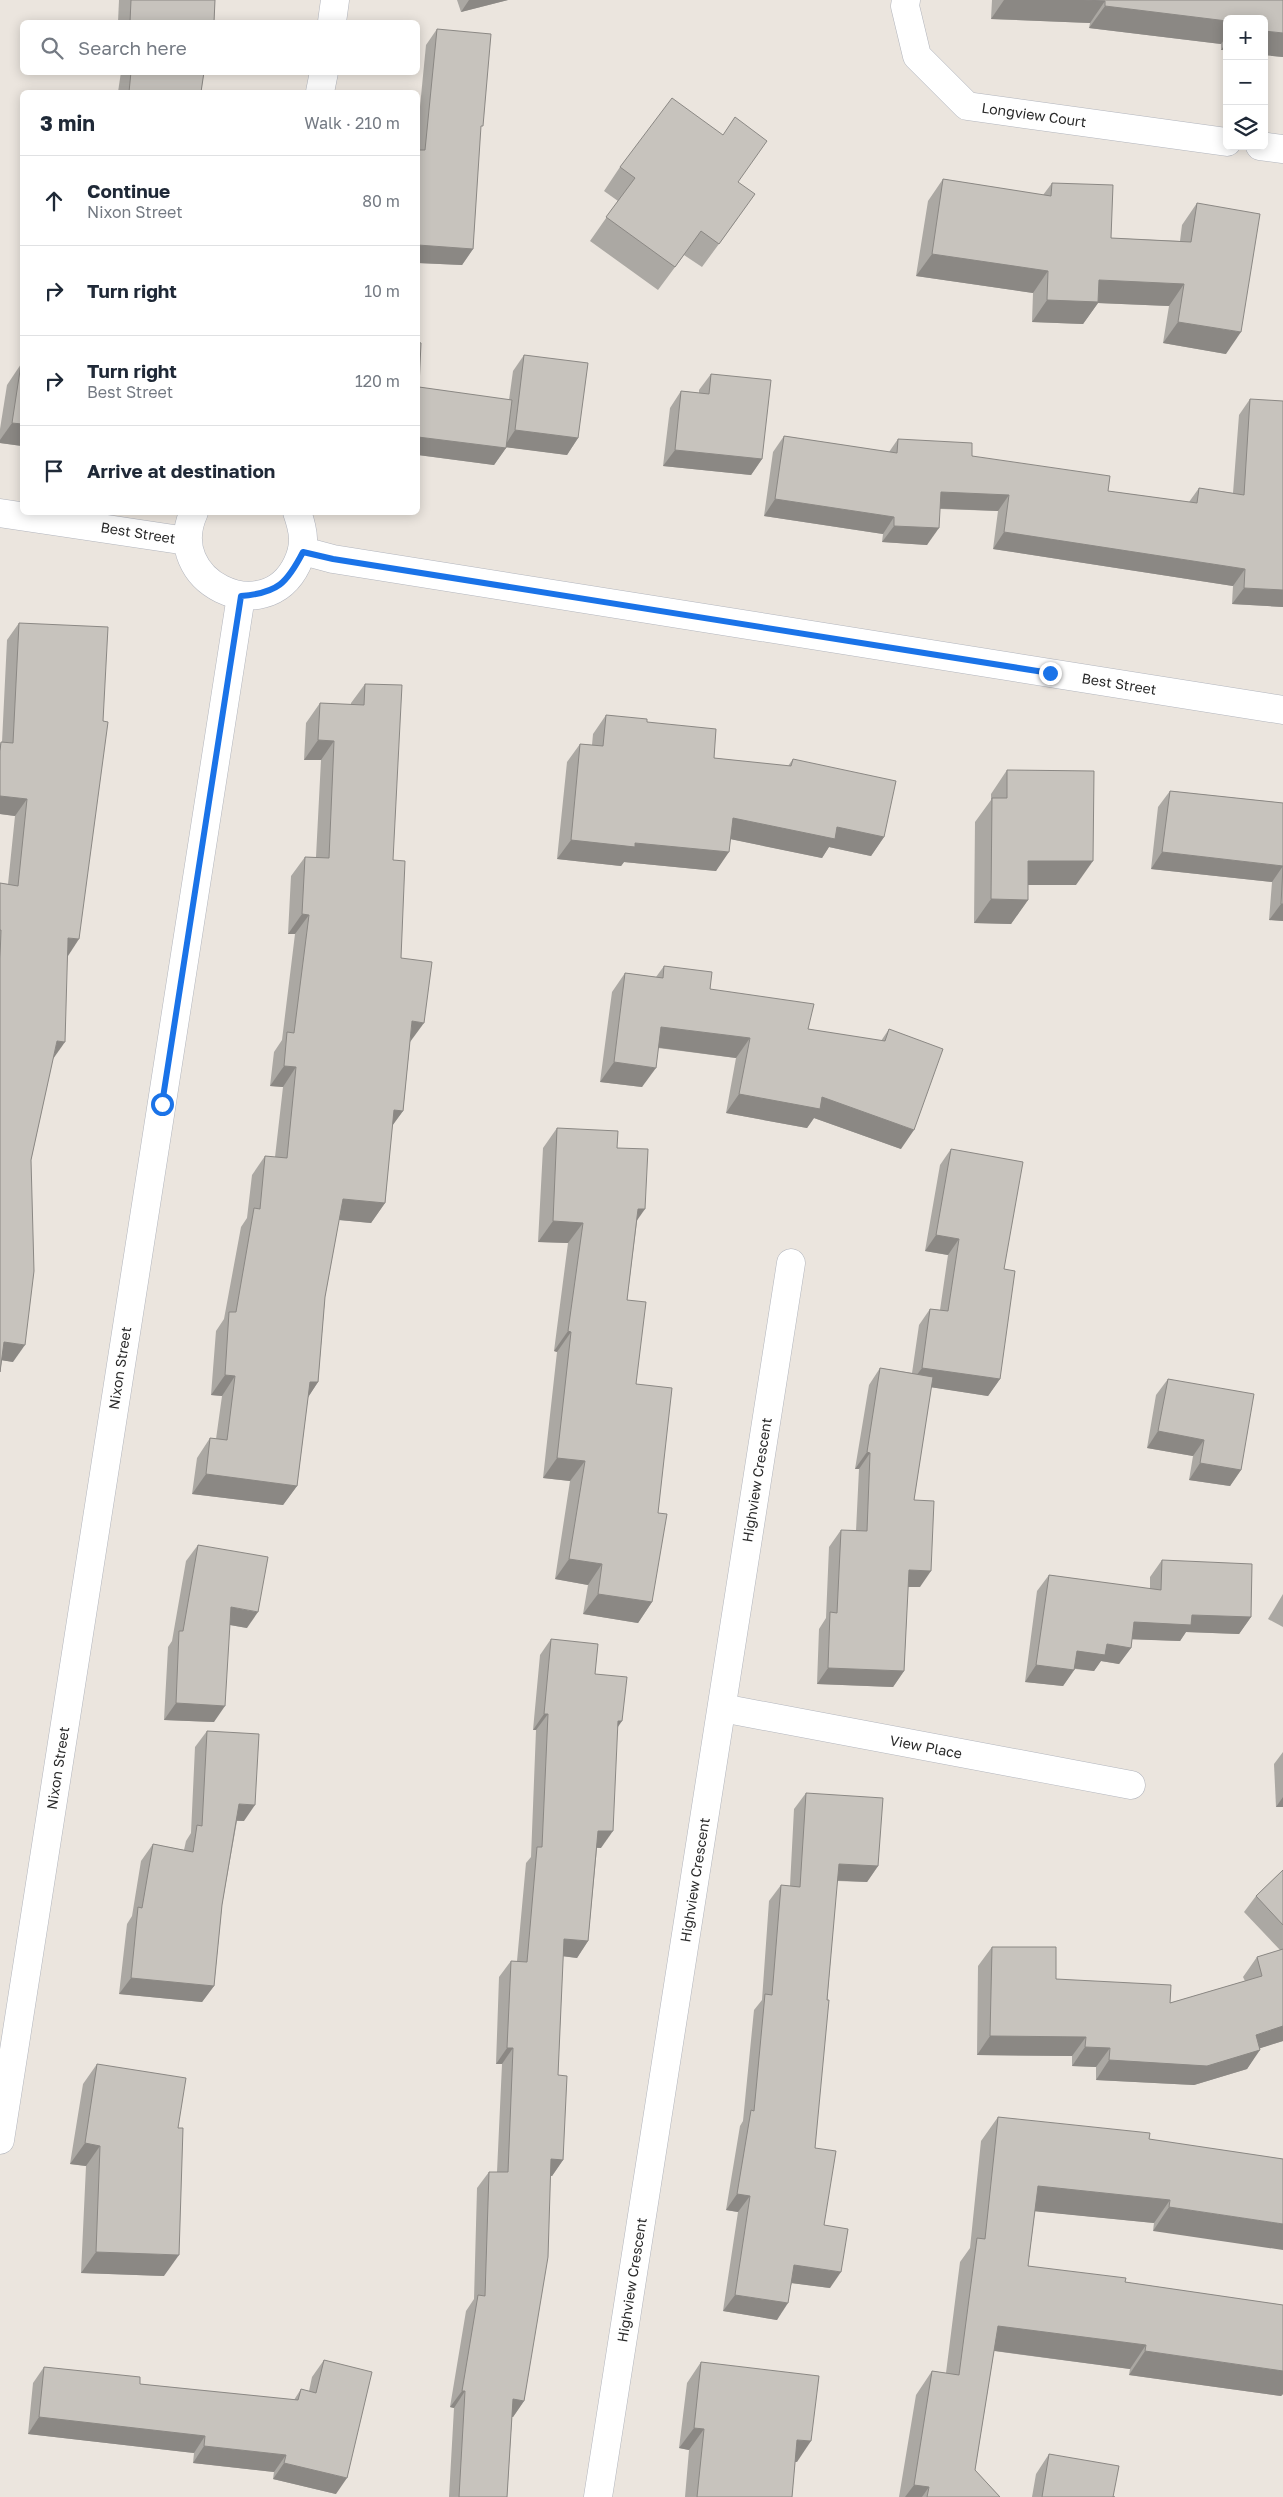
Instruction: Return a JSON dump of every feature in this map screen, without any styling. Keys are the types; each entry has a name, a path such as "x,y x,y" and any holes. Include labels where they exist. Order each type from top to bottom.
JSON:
{"street":[{"path":"332,20 335,0"},
{"name":"Longview Court","path":"906,0 905,6 917,56 967,106 1223,141"},
{"path":"320,90 323,75"},
{"path":"1268,147 1283,149"},
{"name":"Best Street","path":"0,513 188,541"},
{"path":"193,515 190,521 188,541 192,560 207,581 224,592 241,596 261,594 280,586 292,574 303,552 304,531 298,515"},
{"name":"Best Street","path":"303,552 333,559 1283,710"},
{"name":"Nixon Street","path":"0,2140 241,596"},
{"name":"Highview Crescent","path":"598,2497 791,1263"},
{"name":"View Place","path":"722,1708 1130,1785"}],"building":[{"path":"131,0 215,0 214,20 130,20"},
{"path":"1083,0 1283,0 1283,33 1268,31 1268,15 1223,15 1223,21 1105,6 1105,1"},
{"path":"437,29 491,34 483,126 481,126 473,249 420,245 420,150 425,150"},
{"path":"131,75 204,75 201,90 129,90"},
{"path":"672,98 723,135 735,117 767,141 738,182 755,194 719,244 701,231 675,267 606,217 635,178 620,167"},
{"path":"943,179 1051,196 1052,183 1113,185 1111,238 1191,242 1197,203 1260,214 1241,332 1178,322 1184,284 1099,280 1098,302 1047,300 1048,271 932,254"},
{"path":"524,355 588,363 578,438 515,430"},
{"path":"20,371 20,424 12,423"},
{"path":"711,374 771,380 762,459 675,450 681,391 709,394"},
{"path":"420,387 512,400 506,448 420,437"},
{"path":"1250,399 1283,401 1283,590 1244,588 1245,569 1004,532 1009,495 941,492 939,528 894,526 894,517 775,499 784,436 897,453 898,439 972,443 972,456 1110,476 1108,491 1197,503 1199,488 1244,495"},
{"path":"19,623 108,627 103,721 108,722 79,939 68,938 65,1042 57,1041 31,1160 34,1271 25,1345 4,1342 0,1372 0,883 18,886 27,799 0,796 0,751 1,742 13,743"},
{"path":"365,684 402,685 393,860 405,861 401,958 432,962 424,1023 412,1021 403,1111 394,1110 385,1203 343,1199 325,1297 318,1382 310,1382 297,1486 206,1474 210,1438 227,1440 235,1376 225,1375 229,1312 236,1312 254,1208 260,1209 265,1156 287,1158 296,1067 284,1066 287,1032 294,1033 309,915 302,914 305,857 329,858 334,741 318,740 320,703 364,705"},
{"path":"606,715 647,719 647,722 716,729 714,758 791,766 793,759 896,781 884,837 837,827 835,839 733,818 729,852 635,843 635,847 571,840 580,744 603,746"},
{"path":"1007,770 1094,771 1093,861 1028,861 1028,900 991,899 992,798 1007,798"},
{"path":"1170,791 1283,803 1283,866 1162,852"},
{"path":"1283,866 1283,904 1281,904"},
{"path":"664,966 712,972 710,989 814,1004 808,1029 885,1041 889,1029 943,1049 914,1130 822,1097 820,1109 739,1094 750,1038 661,1027 656,1068 614,1062 625,973 663,978"},
{"path":"557,1128 618,1131 617,1148 648,1149 645,1209 638,1209 627,1300 646,1302 636,1384 672,1388 658,1513 667,1514 652,1602 598,1594 602,1564 569,1559 585,1461 557,1458 571,1332 568,1331 583,1223 553,1221"},
{"path":"951,1149 1023,1162 1004,1269 1015,1271 1000,1379 922,1368 930,1309 948,1311 959,1239 936,1235"},
{"path":"880,1368 933,1377 914,1500 934,1501 931,1571 909,1570 904,1671 828,1668 830,1612 837,1613 841,1530 867,1531 870,1453 867,1452"},
{"path":"1168,1379 1254,1394 1241,1470 1200,1463 1204,1440 1158,1431"},
{"path":"198,1545 268,1557 258,1612 231,1607 225,1706 176,1703 179,1631 183,1631"},
{"path":"1162,1560 1252,1564 1251,1617 1192,1615 1191,1625 1134,1622 1131,1648 1107,1644 1105,1655 1077,1651 1074,1670 1036,1665 1049,1575 1161,1590"},
{"path":"551,1639 598,1644 595,1674 627,1677 622,1721 618,1721 613,1831 598,1831 588,1941 564,1939 558,2075 567,2076 563,2160 551,2159 548,2257 524,2401 513,2399 507,2497 459,2497 465,2391 462,2391 478,2295 485,2296 489,2172 508,2172 513,2048 507,2048 511,1961 527,1962 537,1847 542,1847 548,1714 544,1714"},
{"path":"207,1731 259,1734 255,1805 239,1804 222,1905 214,1986 131,1978 138,1907 142,1908 153,1844 193,1852 197,1825 202,1826"},
{"path":"806,1793 883,1798 878,1866 839,1864 815,2148 836,2151 824,2225 848,2229 841,2272 794,2265 788,2303 735,2295 750,2196 737,2194 751,2110 754,2111 765,1994 772,1995 781,1885 800,1887"},
{"path":"1283,1870 1283,1925 1256,1896"},
{"path":"992,1947 1056,1947 1056,1979 1171,1985 1170,2003 1262,1976 1257,1957 1283,1949 1283,2026 1256,2035 1260,2050 1207,2066 1109,2060 1110,2048 1085,2047 1086,2037 990,2036"},
{"path":"97,2064 186,2078 178,2128 183,2128 179,2255 96,2252 100,2146 85,2143"},
{"path":"998,2117 1150,2133 1149,2139 1283,2159 1283,2224 1169,2207 1170,2200 1038,2186 1028,2266 1126,2278 1125,2282 1283,2305 1283,2371 1145,2351 1146,2345 998,2326 975,2470 1000,2497 927,2497 929,2487 914,2485 932,2371 959,2375 977,2238 985,2239"},
{"path":"324,2360 372,2372 347,2478 284,2463 286,2455 204,2446 205,2436 39,2417 44,2367 140,2377 140,2384 298,2400 301,2389 316,2393"},
{"path":"701,2362 819,2376 811,2441 797,2440 792,2497 697,2497 704,2429 694,2428"},
{"path":"1049,2454 1119,2466 1113,2497 1042,2497"}],"route":[{"path":"162,1104 241,596 261,594 280,586 292,574 303,552 333,559 1050,673"}]}
